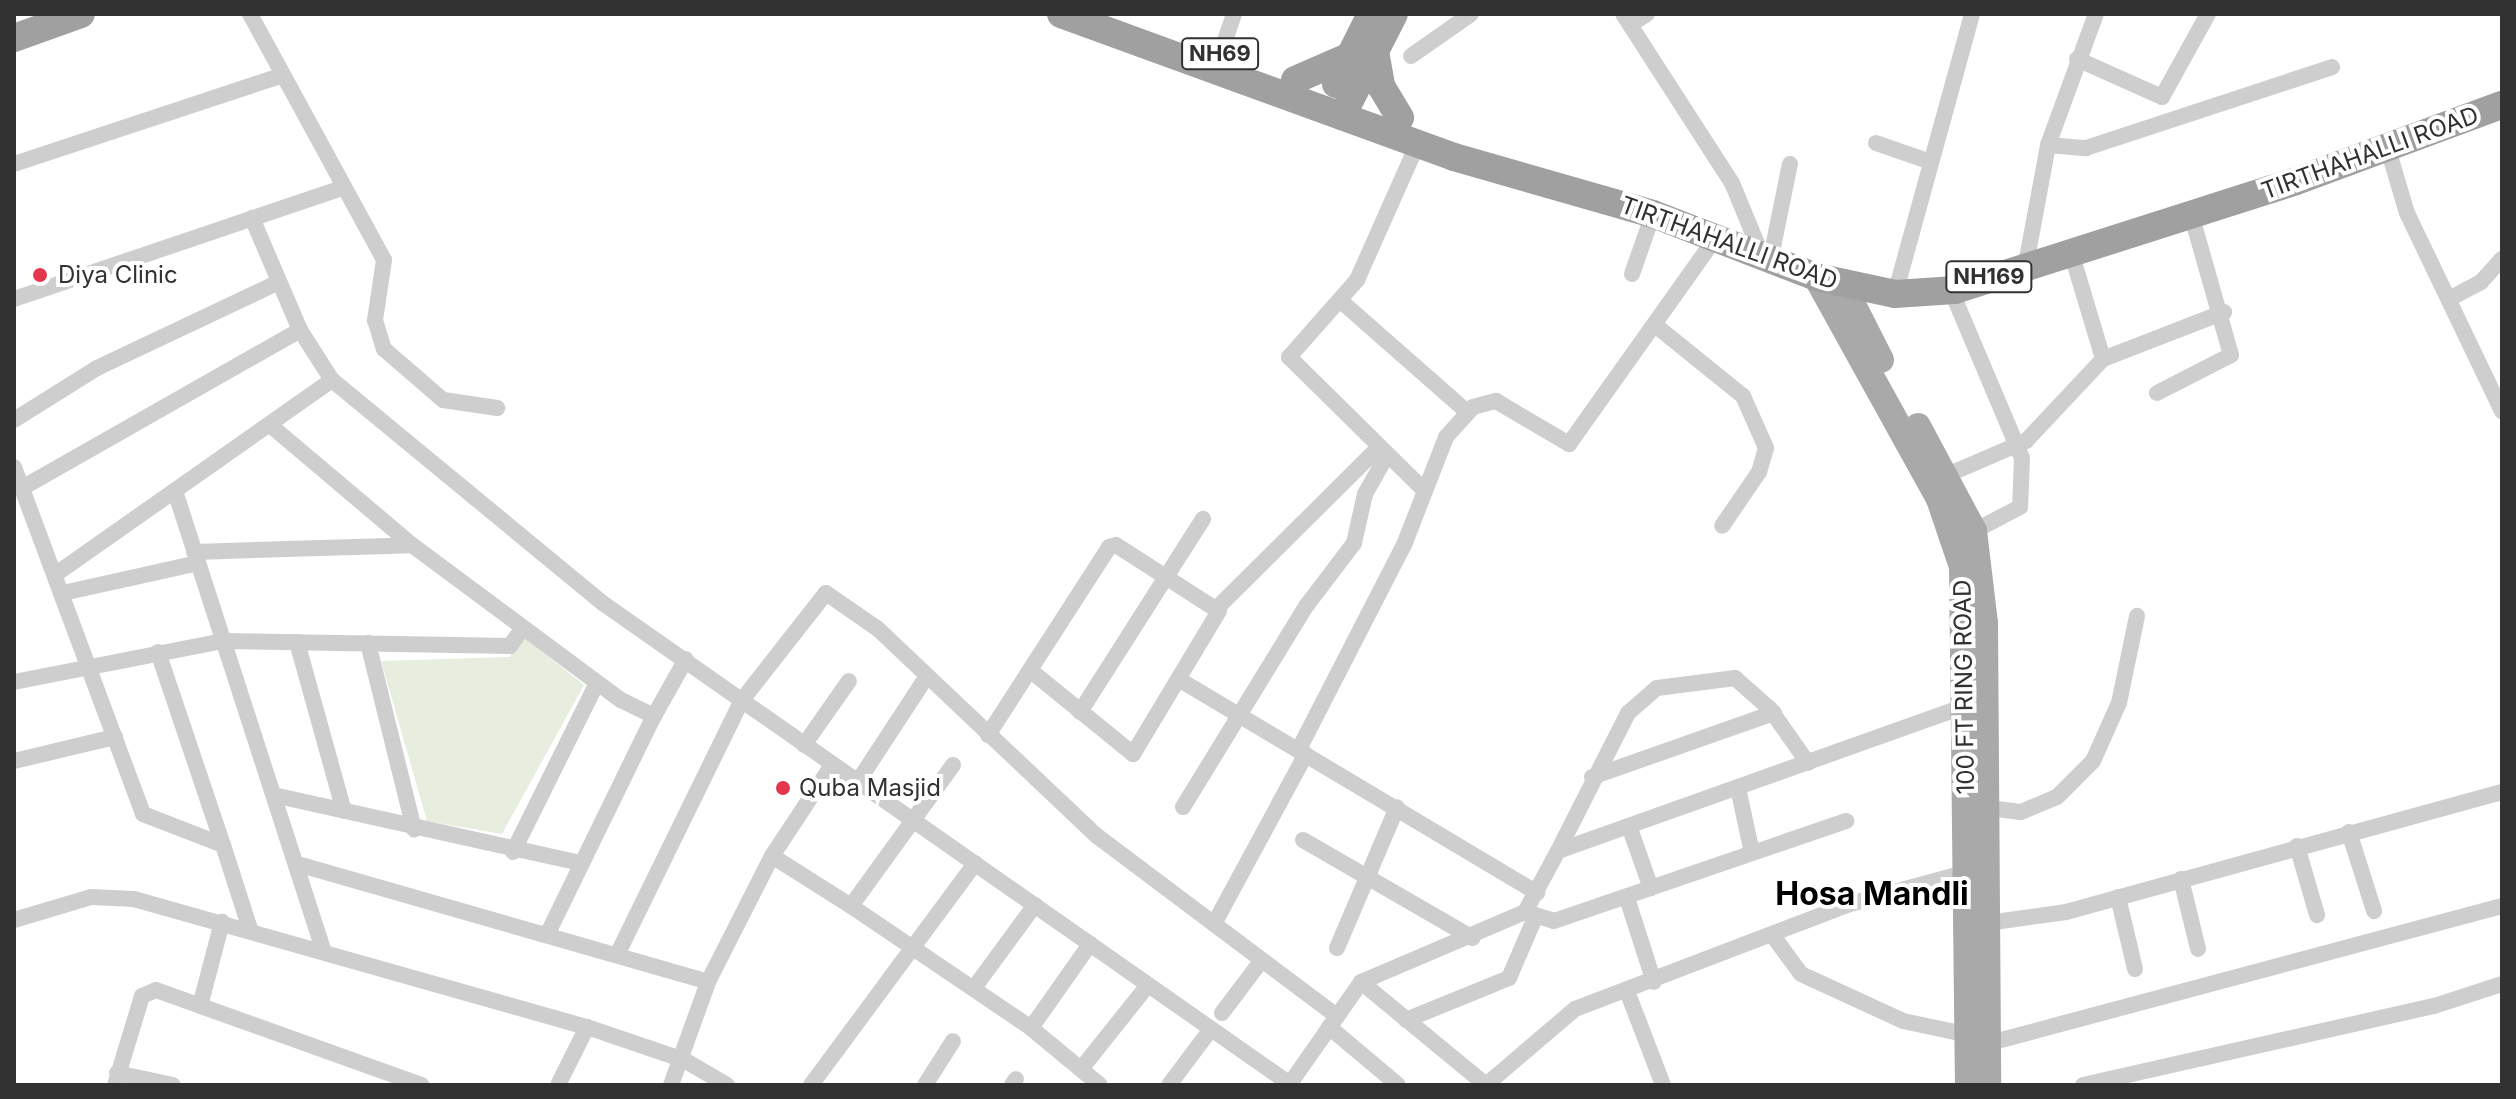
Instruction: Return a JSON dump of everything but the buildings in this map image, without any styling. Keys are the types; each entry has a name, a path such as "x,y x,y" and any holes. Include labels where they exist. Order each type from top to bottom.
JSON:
{"highway":[{"path":"14,23 39,14"},
{"path":"14,38 81,14"},
{"name":"NH69","path":"1061,14 1336,104"},
{"name":"NH69","path":"1109,14 1295,80 1336,104"},
{"path":"1371,14 1362,53 1400,118"},
{"path":"1336,104 1362,53 1394,14"},
{"path":"1295,80 1362,53"},
{"name":"NH169","path":"1336,104 1400,118 1472,157"},
{"name":"TIRTHAHALLI ROAD","path":"1336,104 1418,143 1653,214 1766,255 1816,277 1895,294 1951,290 2388,149 2502,105"}],"main road":[{"name":"100 FT RING ROAD","path":"1816,277 1951,525 1965,592 1964,873 1978,1039 1988,1085"},
{"name":"100 FT RING ROAD","path":"1843,285 1947,475 1974,531 1985,623 1987,923 1978,1039 1968,1085"}],"street":[{"path":"250,14 280,76 384,260 375,320 384,349 443,400 497,408"},
{"path":"1220,55 1234,14"},
{"path":"1411,56 1471,14"},
{"path":"1647,14 1626,19 1732,183 1766,255"},
{"path":"1895,294 1972,14"},
{"path":"2026,264 2048,145 2096,14"},
{"path":"2077,59 2162,97 2208,14"},
{"path":"2048,145 2086,148 2332,67"},
{"path":"14,164 280,76"},
{"path":"1418,143 1342,302 1293,351 1290,365 1423,489"},
{"path":"1876,143 1931,162"},
{"path":"2388,149 2407,213 2502,411"},
{"path":"1766,255 1790,164"},
{"path":"14,299 342,188"},
{"path":"1632,274 1653,214"},
{"path":"2157,393 2231,355 2224,312 2191,214"},
{"path":"252,218 275,284 332,380 462,494 857,783 1211,1029 1292,1081 1312,1085"},
{"path":"1214,924 1404,545 1423,489 1446,437 1467,412 1505,402 1569,444 1716,237"},
{"path":"2071,252 2103,359"},
{"path":"2449,299 2502,259"},
{"path":"14,420 97,368 275,284"},
{"path":"1951,290 2017,447 2025,491 2020,507 1974,531"},
{"path":"1342,302 1467,412"},
{"path":"1947,475 2017,447 2103,359 2224,312"},
{"path":"1655,325 1743,396 1766,448 1759,472 1722,526"},
{"path":"22,488 300,330"},
{"path":"56,574 332,380"},
{"path":"270,425 412,545 522,629 597,683 654,716"},
{"path":"1030,670 1133,754 1180,680 1217,608 1381,453"},
{"path":"1183,807 1237,713 1354,543 1367,487 1381,453"},
{"path":"14,467 148,820 223,845"},
{"path":"175,491 223,641 301,865 323,948"},
{"path":"1080,712 1203,519"},
{"path":"63,593 196,557 412,545"},
{"path":"988,735 1109,547 1166,575 1217,608"},
{"path":"618,953 742,700 826,593 878,629 1086,827 1262,960 1398,1085"},
{"path":"1988,808 2021,812 2057,797 2093,761 2119,703 2137,616"},
{"path":"14,681 90,662 223,641 510,646 522,629"},
{"path":"297,642 344,811"},
{"path":"368,643 414,829"},
{"path":"158,652 250,929"},
{"path":"547,935 576,862 686,659"},
{"path":"857,783 927,676"},
{"path":"1406,1020 1509,978 1537,893 1592,777 1628,713 1657,688 1735,678 1774,713 1808,763"},
{"path":"1180,680 1537,893"},
{"path":"804,745 849,681"},
{"path":"513,852 597,683"},
{"path":"1558,851 1966,706"},
{"path":"1592,777 1774,713"},
{"path":"14,761 115,737"},
{"path":"671,1085 684,1060 708,982 772,856 832,765"},
{"path":"851,906 953,765"},
{"path":"1738,788 1752,853"},
{"path":"1987,923 2118,897 2502,792"},
{"path":"278,796 513,852 576,862"},
{"path":"1337,948 1397,807"},
{"path":"1292,1081 1361,982 1530,916 1627,898 1846,821"},
{"path":"1629,826 1651,888"},
{"path":"2349,832 2374,911"},
{"path":"1303,840 1473,938"},
{"path":"2297,846 2317,915"},
{"path":"772,856 974,988 1031,1028 1100,1085"},
{"path":"811,1085 975,863"},
{"path":"301,865 618,953 708,982"},
{"path":"1361,982 1486,1085 1575,1009 1654,982 1850,904 1964,873"},
{"path":"2181,879 2198,949"},
{"path":"14,920 116,897 323,948 587,1027 684,1060 727,1085"},
{"path":"2118,897 2135,969"},
{"path":"1627,898 1654,982"},
{"path":"974,988 1035,905"},
{"path":"1773,936 1801,974 1914,1024 1978,1039 2502,906"},
{"path":"200,1006 222,922"},
{"path":"1031,1028 1090,944"},
{"path":"1222,1013 1262,960"},
{"path":"2083,1085 2434,1006 2502,984"},
{"path":"1081,1069 1148,985"},
{"path":"173,1085 116,1079 148,991 200,1006 421,1085"},
{"path":"1627,991 1663,1085"},
{"path":"558,1085 587,1027"},
{"path":"1169,1085 1211,1029"},
{"path":"925,1085 953,1041"}],"shaded area":[{"path":"525,638 584,685 502,834 427,821 381,661 509,657"}],"place":[{"name":"Diya Clinic","path":"40,275"},
{"name":"Quba Masjid","path":"783,788"}],"district":[{"name":"Hosa Mandli","path":"1872,894"}]}
